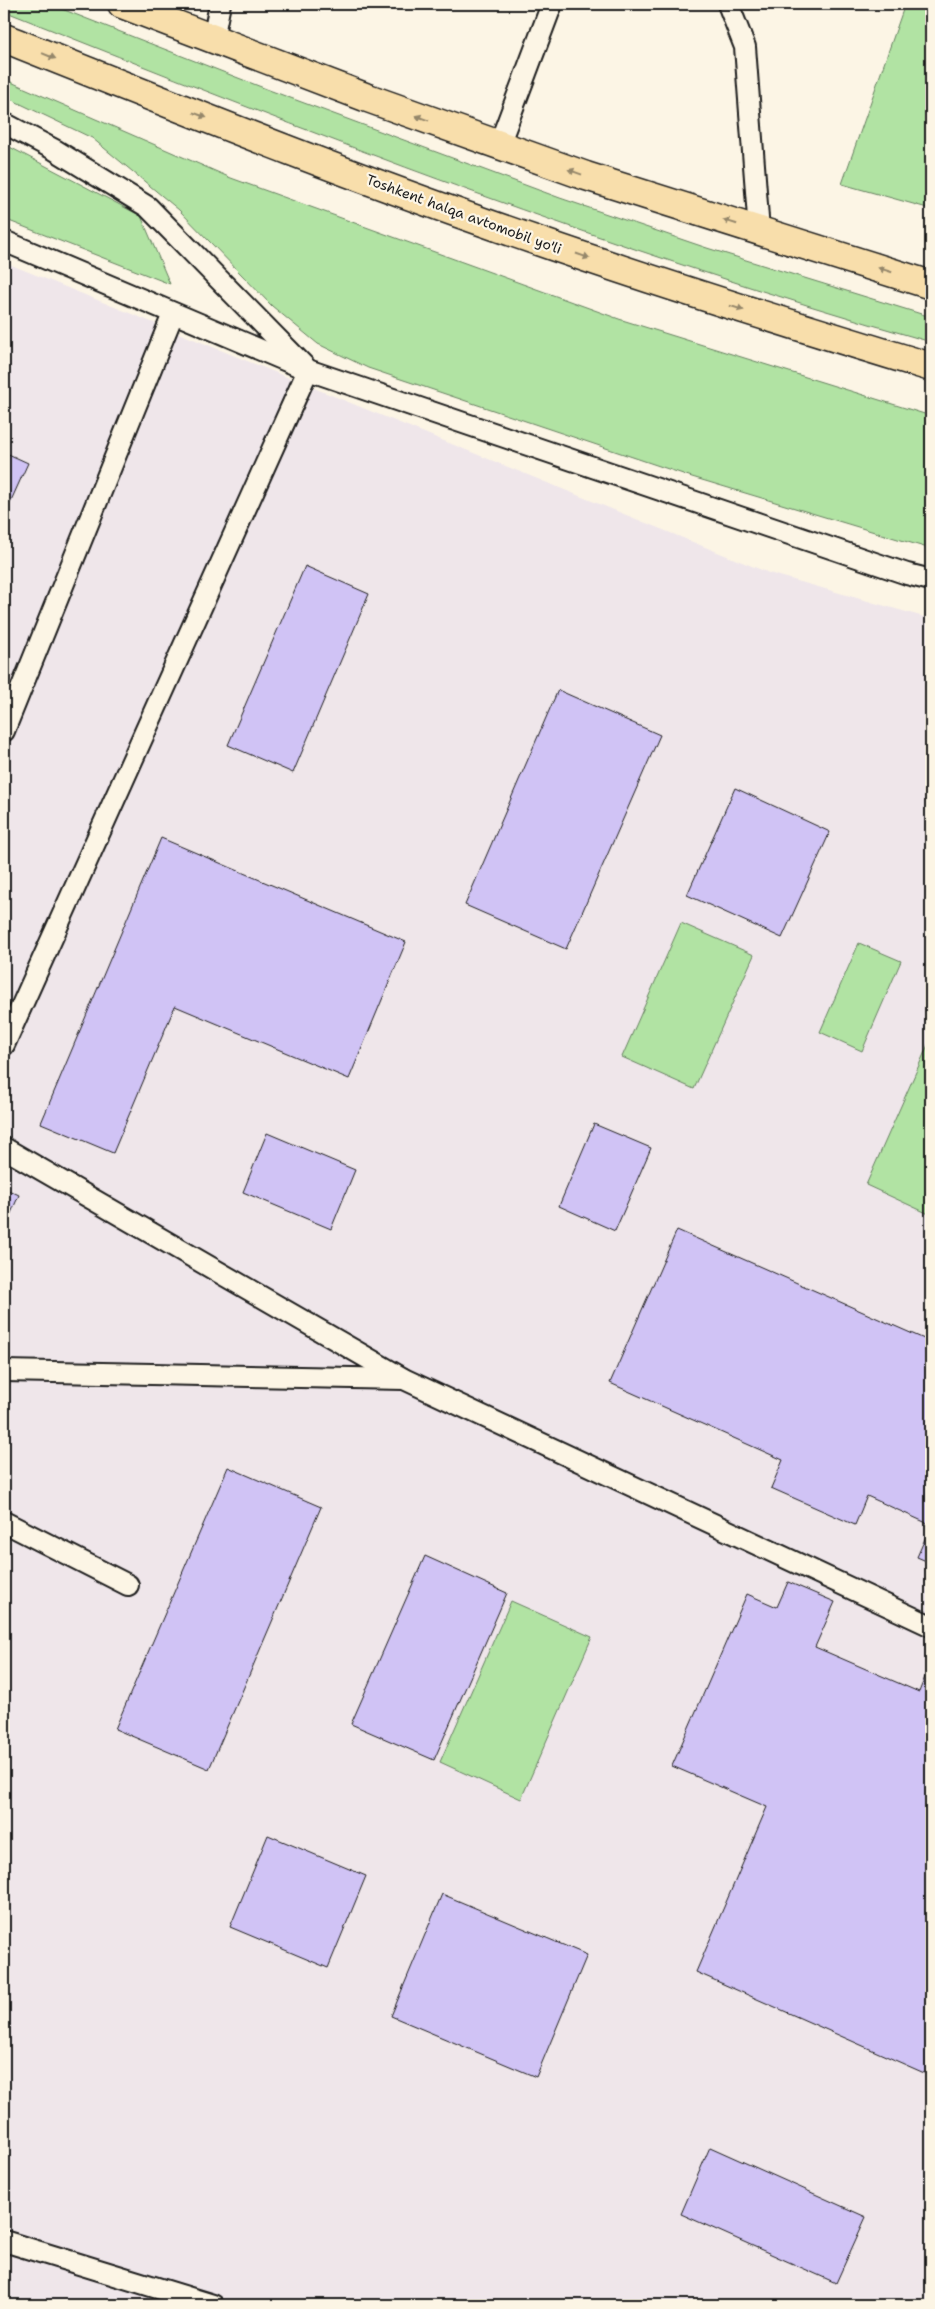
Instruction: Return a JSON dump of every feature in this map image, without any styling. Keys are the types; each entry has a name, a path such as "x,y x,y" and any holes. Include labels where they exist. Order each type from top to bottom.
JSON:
{"highway":[{"path":"122,4 374,100 586,176 931,285"},
{"name":"Toshkent halqa avtomobil yo'li","path":"4,38 288,150 534,240 734,307 931,368"}],"lane":[{"path":"213,39 220,4"},
{"path":"499,145 552,4"},
{"path":"728,4 745,47 759,231"},
{"path":"4,123 55,150 148,207 308,370"},
{"path":"4,241 308,370 898,571 931,580"},
{"path":"4,731 173,314"},
{"path":"4,1045 308,370"},
{"path":"4,1148 404,1378 931,1626"},
{"path":"4,1371 404,1378"},
{"path":"4,1522 128,1585"},
{"path":"4,2240 213,2305"}],"shaded area":[{"path":"4,262 769,573 931,619 931,2305 4,2305"}],"green space":[{"path":"4,4 49,4 269,90 560,198 707,248 931,317 931,342 813,307 696,269 579,230 463,188 233,102 4,11"},
{"path":"905,4 931,4 931,209 842,184"},
{"path":"4,79 231,178 619,319 931,416 931,549 692,477 368,368 318,344 272,306 179,210 92,138 4,96"},
{"path":"4,144 141,216 170,284 4,219"},
{"path":"681,923 754,955 694,1089 622,1057"},
{"path":"859,943 901,961 862,1051 820,1032"},
{"path":"931,1038 931,1215 866,1185"},
{"path":"511,1601 592,1637 521,1799 440,1762"}],"building":[{"path":"4,452 28,463 4,516"},
{"path":"305,566 369,594 293,773 228,745"},
{"path":"558,690 660,735 566,949 465,905"},
{"path":"735,788 830,832 782,938 687,895"},
{"path":"161,838 406,942 349,1079 175,1006 113,1153 41,1123"},
{"path":"594,1124 651,1148 615,1231 559,1206"},
{"path":"267,1133 355,1170 331,1229 243,1192"},
{"path":"4,1188 19,1195 4,1229"},
{"path":"677,1230 931,1342 931,1525 867,1496 855,1525 771,1488 783,1460 610,1383"},
{"path":"228,1467 321,1507 209,1769 115,1729"},
{"path":"931,1525 931,1563 917,1557"},
{"path":"425,1556 507,1593 434,1760 351,1724"},
{"path":"788,1582 835,1602 815,1647 919,1692 925,1677 931,1679 931,2076 696,1972 767,1807 672,1766 747,1594 777,1607"},
{"path":"268,1835 366,1876 328,1968 230,1927"},
{"path":"442,1894 587,1955 536,2077 391,2016"},
{"path":"710,2147 866,2217 836,2283 681,2214"}]}
